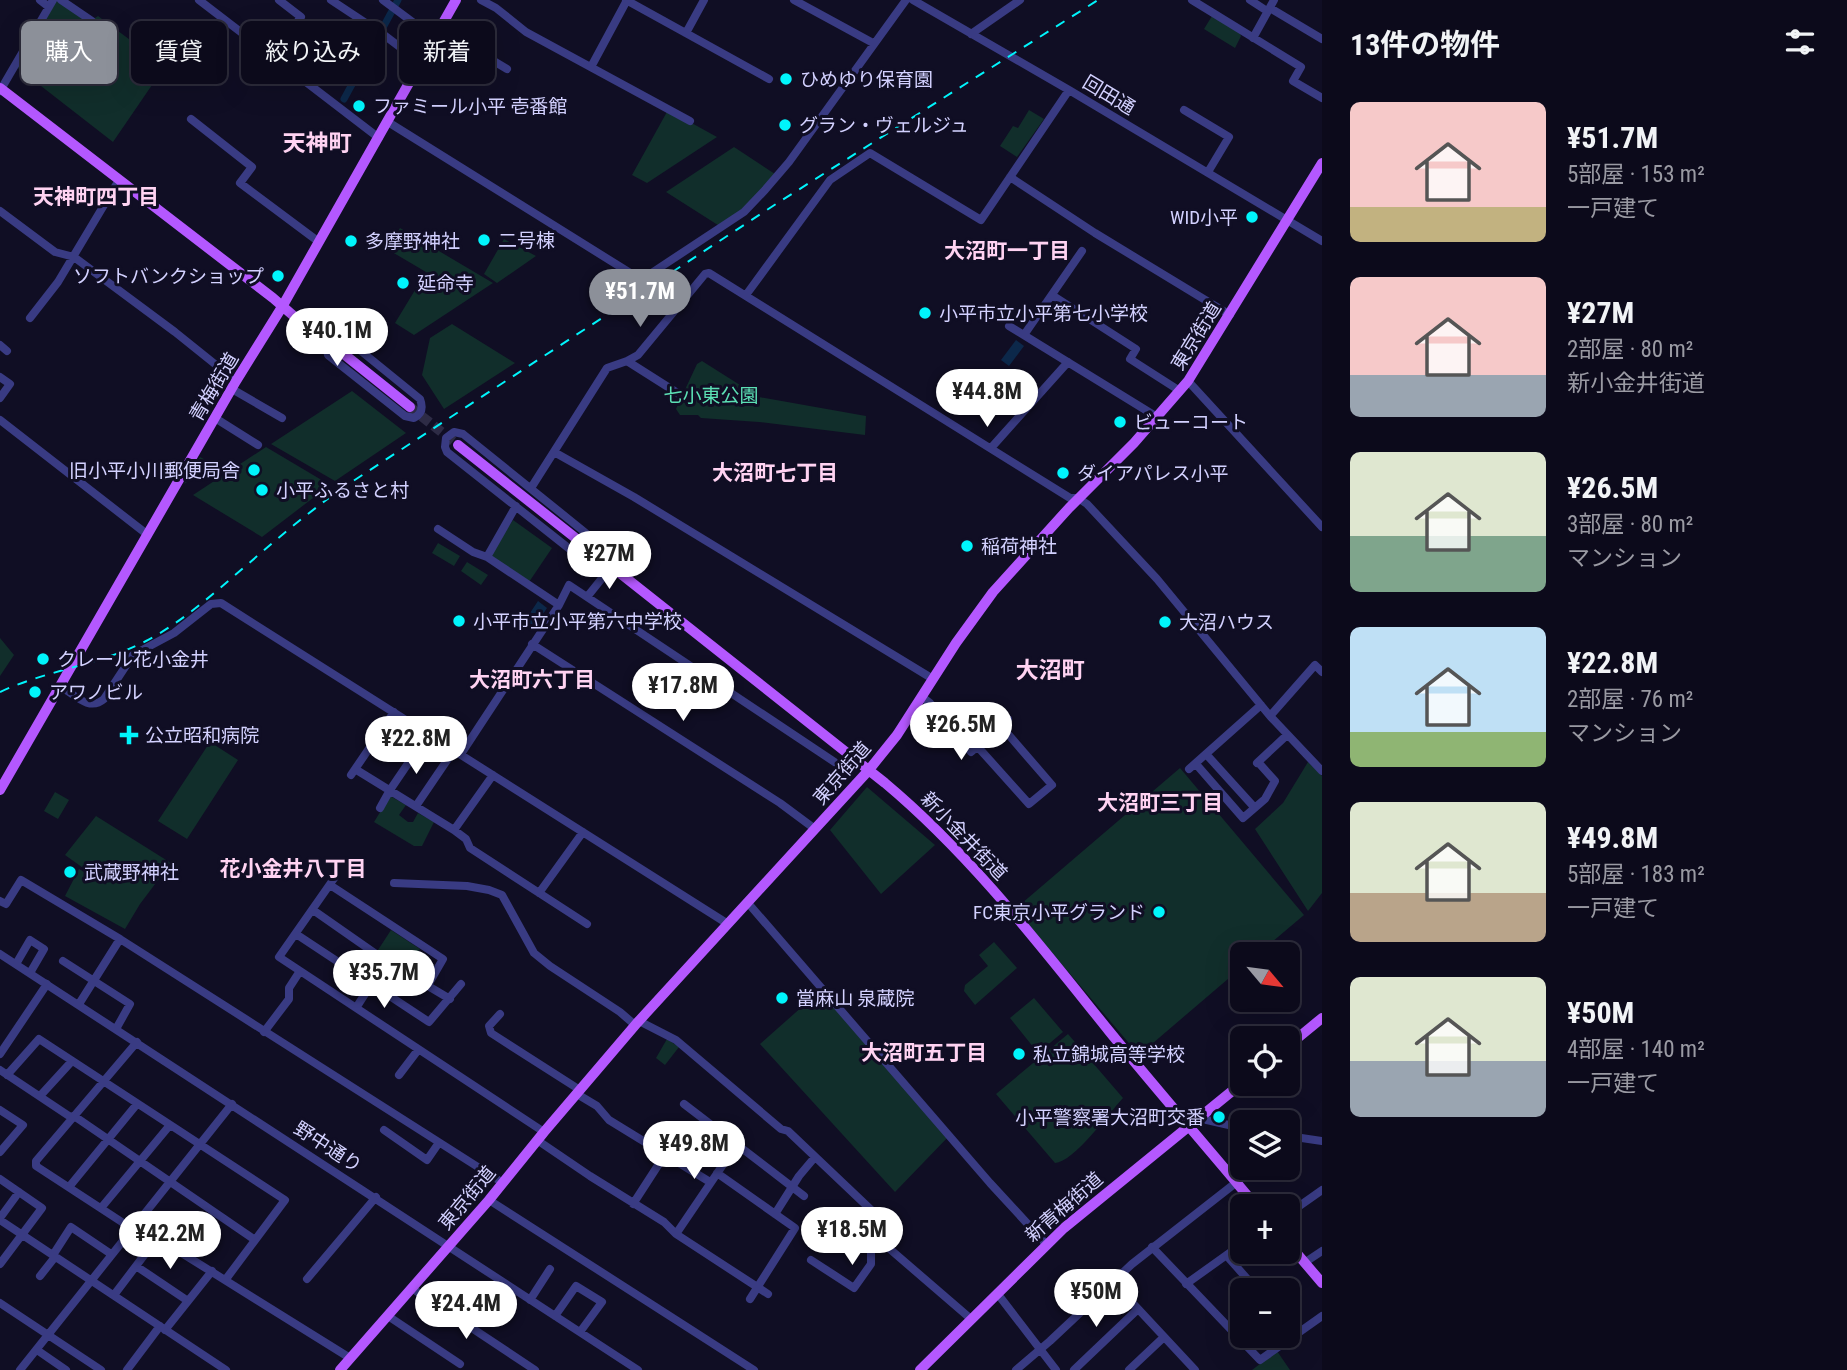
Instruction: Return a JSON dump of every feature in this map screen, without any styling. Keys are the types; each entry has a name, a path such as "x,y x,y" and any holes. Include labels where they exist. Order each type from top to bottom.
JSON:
{"main road":[{"name":"青梅街道","path":"444,21 456,0"},
{"name":"青梅街道","path":"0,790 409,84"},
{"path":"0,89 410,407"},
{"name":"東京街道","path":"340,1370 503,1184 637,1023 869,771 897,735 956,643 993,592 1180,391 1230,315 1322,163"},
{"name":"新小金井街道","path":"458,445 928,820 964,856 1246,1194"},
{"path":"1300,1036 1322,1018"},
{"name":"新青梅街道","path":"920,1370 1083,1212 1230,1093"},
{"path":"1300,1258 1322,1283"}],"street":[{"path":"0,89 51,3 40,0"},
{"path":"61,0 92,21"},
{"path":"199,0 241,32"},
{"path":"279,0 301,17 298,21"},
{"path":"331,0 399,47"},
{"path":"481,0 496,8 526,32 690,121"},
{"path":"592,67 627,0 769,79"},
{"path":"796,0 873,43"},
{"path":"641,280 744,212 758,198 789,162 905,0"},
{"name":"回田通","path":"913,0 1322,241"},
{"path":"971,34 1020,0"},
{"path":"1192,0 1301,67 1293,81 1322,98"},
{"path":"1250,0 1270,6 1322,39"},
{"path":"686,33 700,1"},
{"path":"390,5 416,21"},
{"path":"1253,37 1270,6"},
{"path":"495,63 507,69"},
{"path":"309,84 379,138"},
{"path":"746,295 830,180 870,153 981,220 1069,90"},
{"path":"1184,110 1229,136 1208,172"},
{"path":"191,119 252,167 240,183 319,242"},
{"path":"388,122 680,304"},
{"path":"1010,177 1095,233 1230,315"},
{"path":"30,318 58,282 119,180"},
{"path":"0,211 55,251 74,257 175,332 234,385 282,418"},
{"path":"1024,335 1082,251"},
{"path":"531,488 607,368 638,355 705,274 709,273 1070,498 1079,498 1087,504 1157,579 1269,716 1322,771"},
{"path":"1052,295 1136,349 1130,359 1180,391"},
{"path":"296,318 317,318 324,321 419,400 422,407 419,414 414,418 405,416 328,355 325,339"},
{"path":"1009,326 1157,417"},
{"path":"627,361 679,394"},
{"path":"991,448 1068,362"},
{"path":"0,377 10,384 0,398"},
{"path":"1188,381 1322,527"},
{"path":"215,418 258,445"},
{"path":"0,421 148,535"},
{"path":"587,597 609,565 581,558 447,452 446,438 454,432 463,434 587,534 593,552"},
{"path":"554,452 644,503 933,679"},
{"path":"486,557 516,506"},
{"path":"438,529 559,605"},
{"path":"416,806 457,752 559,605 569,584 845,769 852,758"},
{"path":"60,686 89,705 98,704 133,655 174,633 211,604 221,603 728,924"},
{"path":"532,644 780,803 815,829"},
{"path":"1269,716 1315,665 1322,672"},
{"path":"922,697 971,752 1008,719"},
{"path":"1261,705 1192,766 1243,818 1265,799 1275,781 1256,763 1287,735"},
{"path":"394,712 353,772 390,790 454,830 466,839 470,848 587,924"},
{"path":"977,746 1029,804 1052,785 1000,726"},
{"path":"380,808 428,734"},
{"path":"1206,754 1254,807"},
{"path":"454,830 493,775"},
{"path":"539,893 583,832"},
{"path":"0,901 6,904 21,880 120,939 503,1184"},
{"path":"428,985 443,959 333,881 279,957 418,1050 633,1204 664,1222 676,1234 768,1294"},
{"path":"394,883 467,886 502,895 534,953 637,1023 676,1040 781,1129 788,1131 887,1224 871,1249 871,1264 854,1288 811,1260"},
{"path":"748,903 1047,1245"},
{"path":"313,910 386,961 450,999"},
{"path":"296,934 429,1022 461,984"},
{"path":"79,1004 120,939"},
{"path":"16,964 30,940 44,949 30,973"},
{"name":"野中通り","path":"0,954 450,1245 470,1262 580,1332 626,1367 638,1370"},
{"path":"63,961 130,1004 116,1029"},
{"path":"356,1008 386,961"},
{"path":"264,1032 289,999 289,988 300,971"},
{"path":"0,1054 47,984"},
{"path":"500,1014 489,1026 491,1033 578,1092 609,1119 710,1182"},
{"path":"226,1279 285,1200 39,1039 4,1072 167,1178 169,1183 255,1240"},
{"path":"137,1042 36,1161 36,1166 101,1208 158,1237 350,1358"},
{"path":"399,1075 418,1050"},
{"path":"40,1096 72,1061"},
{"path":"69,1187 137,1104"},
{"path":"20,1370 232,1104"},
{"path":"684,1104 804,1196"},
{"path":"0,1110 23,1125 1,1147"},
{"path":"1198,1118 1230,1125"},
{"path":"101,1208 170,1125"},
{"path":"384,1130 427,1160 439,1144"},
{"path":"1300,1138 1322,1141"},
{"path":"676,1234 737,1144"},
{"path":"633,1204 666,1153"},
{"path":"775,1214 799,1176 815,1157"},
{"path":"717,1173 795,1228 750,1299"},
{"path":"0,1179 42,1208 1,1261"},
{"path":"1016,1370 1153,1247 1236,1181"},
{"path":"1300,1206 1322,1190"},
{"path":"19,1192 0,1219 226,1370"},
{"path":"307,1279 376,1197"},
{"path":"489,1200 754,1370"},
{"path":"40,1276 71,1227 111,1254"},
{"path":"114,1295 158,1237"},
{"path":"877,1238 971,1319"},
{"path":"1153,1247 1230,1330"},
{"path":"1304,1263 1322,1251"},
{"path":"1186,1284 1230,1254"},
{"path":"1227,1256 1246,1278"},
{"path":"136,1266 188,1301"},
{"path":"530,1300 550,1269"},
{"path":"127,1370 212,1271"},
{"path":"1113,1282 1195,1370"},
{"path":"555,1316 576,1286 601,1302 580,1332"},
{"path":"413,1289 535,1370"},
{"path":"997,1293 1056,1370"},
{"path":"0,1303 101,1370"},
{"path":"1074,1370 1139,1308"},
{"path":"388,1316 460,1364"},
{"path":"1300,1331 1322,1316"},
{"path":"1129,1370 1164,1336"},
{"path":"1247,1348 1259,1360 1276,1348"},
{"path":"37,1350 66,1370"}],"green space":[{"path":"53,0 61,0 92,20 98,16 105,21 40,21"},
{"path":"1212,16 1239,31 1241,36 1235,48 1204,29"},
{"path":"117,30 131,41 131,84 153,84 113,142 38,84 117,84"},
{"path":"21,53 21,70 14,65"},
{"path":"668,110 717,137 647,183 632,175"},
{"path":"1029,110 1044,119 1017,157 1000,146 1013,126 1018,128"},
{"path":"734,147 778,176 721,227 666,192"},
{"path":"400,228 493,283 414,335 395,323 426,272 387,249"},
{"path":"504,239 536,256 497,283 484,274"},
{"path":"452,324 515,363 444,409 422,375 430,338"},
{"name":"七小東公園","path":"702,361 759,397 866,416 865,435 680,415 676,409 697,364"},
{"path":"352,391 406,433 335,481 271,444"},
{"name":"小平ふるさと村","path":"266,447 330,485 262,537 193,495"},
{"path":"200,457 213,464 184,484"},
{"path":"513,520 552,548 529,582 489,556"},
{"path":"438,543 460,556 454,566 432,553"},
{"path":"467,562 488,575 481,585 461,571"},
{"path":"0,638 14,655 0,676"},
{"path":"210,742 238,760 187,839 158,821"},
{"path":"1308,762 1322,776 1322,893 1308,911 1255,829 1283,803"},
{"name":"FC東京小平グランド","path":"1180,768 1304,915 1272,942 1230,942 1230,977 1139,1055 1015,909"},
{"path":"867,787 935,845 881,894 830,830"},
{"path":"55,792 69,800 58,819 44,811"},
{"path":"390,796 406,805 399,815 408,822 413,822 418,813 434,822 422,846 414,846 374,822"},
{"path":"96,816 171,863 125,929 65,896 79,869 107,885 65,855"},
{"path":"391,930 420,949 407,969 378,950"},
{"path":"994,942 1017,968 975,1005 964,991 965,985 988,966 979,955"},
{"path":"821,990 949,1136 895,1192 760,1044"},
{"path":"1034,998 1063,1032 1038,1053 1010,1018"},
{"path":"1068,1034 1123,1098 1072,1155 1055,1163 996,1094"},
{"path":"667,1039 679,1047 665,1065 656,1058"},
{"path":"1277,1351 1290,1370 1252,1370"}],"water":[{"path":"1016,340 1024,346 1009,366 1001,360"},
{"path":"538,601 547,608 533,629 524,622"}],"waterway":[{"path":"344,99 398,0"}],"tunnel":[{"path":"410,407 458,445"}],"railway":[{"path":"0,692 36,678 110,656 160,633 199,605 295,524 344,487 776,204 1098,0"}],"place":[{"name":"ひめゆり保育園","path":"786,79"},
{"name":"ファミール小平 壱番館","path":"359,106"},
{"name":"グラン・ヴェルジュ","path":"785,125"},
{"name":"WID小平","path":"1252,217"},
{"name":"二号棟","path":"484,240"},
{"name":"多摩野神社","path":"351,241"},
{"name":"ソフトバンクショップ","path":"278,276"},
{"name":"延命寺","path":"403,283"},
{"name":"小平市立小平第七小学校","path":"925,313"},
{"name":"ビューコート","path":"1120,422"},
{"name":"旧小平小川郵便局舎","path":"254,470"},
{"name":"ダイアパレス小平","path":"1063,473"},
{"name":"小平ふるさと村","path":"262,490"},
{"name":"稲荷神社","path":"967,546"},
{"name":"小平市立小平第六中学校","path":"459,621"},
{"name":"大沼ハウス","path":"1165,622"},
{"name":"クレール花小金井","path":"43,659"},
{"name":"アワノビル","path":"35,692"},
{"name":"公立昭和病院","path":"129,735"},
{"name":"武蔵野神社","path":"70,872"},
{"name":"FC東京小平グランド","path":"1159,912"},
{"name":"當麻山 泉蔵院","path":"782,998"},
{"name":"私立錦城高等学校","path":"1019,1054"},
{"name":"小平警察署大沼町交番","path":"1219,1117"}],"district":[{"name":"天神町","path":"317,143"},
{"name":"天神町四丁目","path":"96,197"},
{"name":"大沼町一丁目","path":"1007,251"},
{"name":"大沼町七丁目","path":"775,473"},
{"name":"大沼町","path":"1050,670"},
{"name":"大沼町六丁目","path":"532,680"},
{"name":"大沼町三丁目","path":"1160,803"},
{"name":"花小金井八丁目","path":"293,869"},
{"name":"大沼町五丁目","path":"924,1053"}]}
